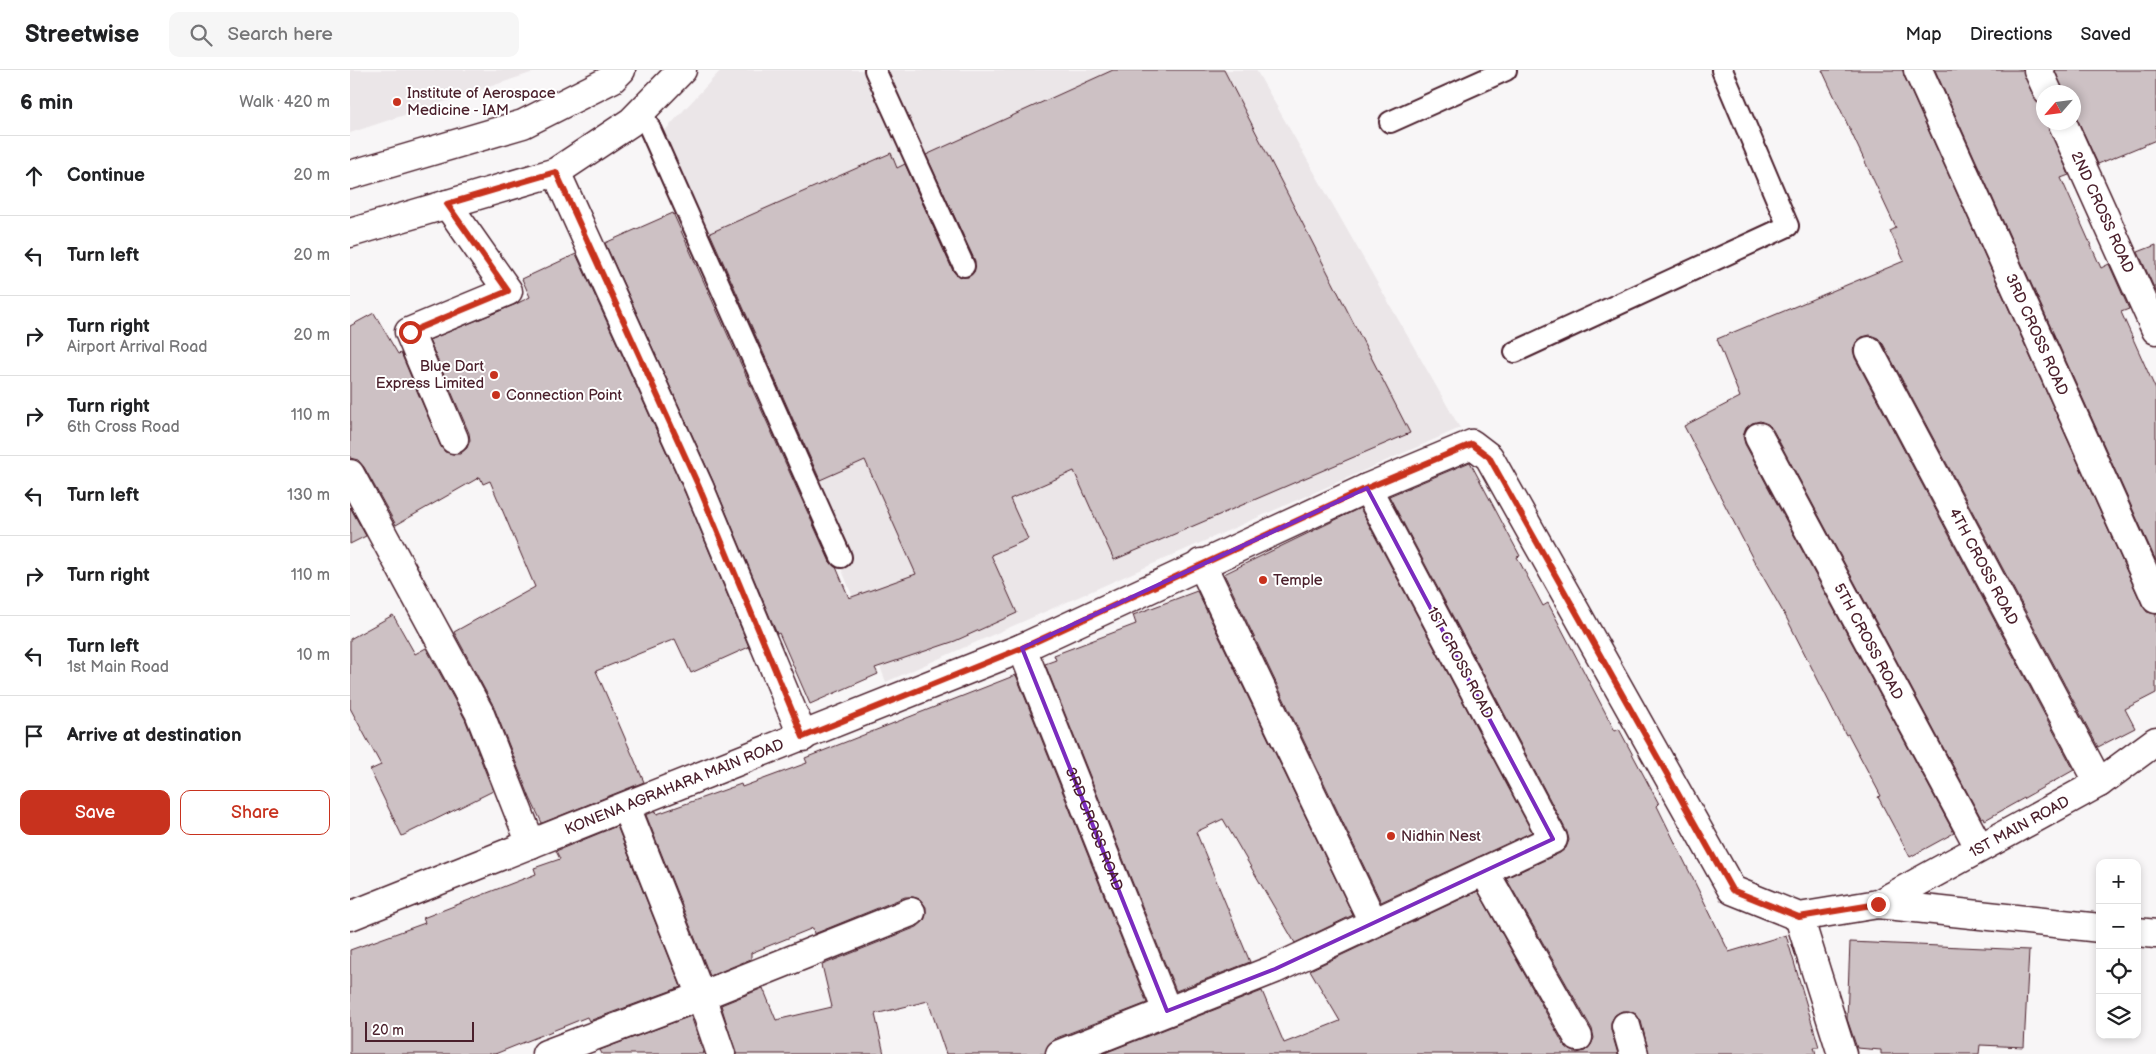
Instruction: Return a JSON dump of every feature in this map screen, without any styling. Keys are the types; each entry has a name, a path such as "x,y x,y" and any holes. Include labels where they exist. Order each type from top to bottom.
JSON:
{"street":[{"path":"350,175 522,124 612,79 621,70"},
{"path":"350,233 556,172 631,122 682,70"},
{"name":"3RD CROSS ROAD","path":"1918,70 2156,599"},
{"path":"2038,70 2045,85"},
{"name":"2ND CROSS ROAD","path":"2066,130 2156,330"},
{"path":"556,172 699,487 803,737"},
{"path":"447,204 508,291 410,332 454,438"},
{"name":"4TH CROSS ROAD","path":"1869,350 2099,783"},
{"name":"5TH CROSS ROAD","path":"1758,437 1979,847"},
{"name":"KONENA AGRAHARA MAIN ROAD","path":"350,916 803,737 1022,648 1201,563 1367,488 1472,444 1489,457 1732,890 1799,917"},
{"path":"350,474 479,712 531,844"},
{"name":"1ST CROSS ROAD","path":"1367,488 1552,839 1484,871"},
{"path":"1201,563 1373,922"},
{"name":"3RD CROSS ROAD","path":"1022,648 1166,1011"},
{"name":"1ST MAIN ROAD","path":"1878,904 2099,783 2156,741"},
{"path":"626,807 722,1054"},
{"path":"1060,1054 1275,969 1484,871 1578,1037"},
{"name":"1ST MAIN ROAD","path":"1799,917 1878,904 2096,928"},
{"path":"546,1054 701,996 911,912"},
{"path":"1799,917 1842,1054"},
{"path":"2141,932 2156,934"},
{"path":"1626,1026 1634,1054"}],"lane":[{"path":"875,70 964,266"},
{"path":"1390,122 1506,70"},
{"path":"1515,352 1788,226 1722,70"},
{"path":"642,111 841,557"}],"highlighted area":[{"path":"1367,488 1553,839 1275,969 1167,1011 1022,648"}],"shaded area":[{"name":"Institute of Aerospace Medicine - IAM","path":"350,70 540,70 350,133"},
{"path":"721,70 1256,70 1460,428 886,682 824,524 646,151"}],"building":[{"path":"1113,70 1224,70 1410,433 1114,560 1074,471 1010,499 1028,539 991,555 1017,613 955,641 875,668 878,674 810,704 779,633 777,634 713,481 605,243 673,213 830,562 836,567 849,598 916,574 865,460 820,480 710,233 891,153 897,168 905,164 953,271 958,276 968,277 974,272 975,261 926,155"},
{"path":"1822,70 1903,70 1904,76 2142,605 2147,612 2156,614 2156,693 2125,709 2135,728 2098,747 1883,344 1878,338 1870,335 1862,337 1856,342 1853,350 1855,358 2074,770 1985,820 1984,817 1981,818 1773,430 1768,424 1760,421 1752,423 1746,428 1743,436 1745,444 1954,833 1910,857 1878,797 1881,796 1848,734 1846,735 1786,617 1754,561 1684,426 1740,397 1717,339 1904,261 1890,231 1896,228"},
{"path":"1935,70 2023,70 2036,100 2036,130 2050,130 2069,175 2061,178 2101,268 2109,264 2129,309 2121,312 2156,390 2156,561"},
{"path":"2055,70 2156,70 2156,140 2098,164 2081,127 2081,85 2060,85"},
{"path":"2156,245 2156,292 2138,252"},
{"path":"576,254 685,493 749,647 691,673 675,639 596,671 644,782 542,823 493,705 454,632 535,587 490,481 483,484 480,477 396,525 364,467 358,460 350,458 350,326 374,313 398,354 401,353 440,445 445,452 460,454 467,448 470,440 469,433 429,340 530,297 522,279"},
{"path":"1470,462 1520,556 1517,557 1543,606 1548,603 1615,731 1619,729 1659,804 1657,806 1729,952 1786,935 1819,1047 1814,1047 1816,1054 1649,1054 1641,1021 1636,1014 1622,1011 1615,1015 1611,1022 1611,1030 1618,1054 1102,1054 1262,991 1284,1043 1340,1021 1310,970 1478,891 1564,1045 1577,1053 1585,1051 1591,1045 1594,1038 1592,1029 1506,878 1560,853 1566,848 1569,840 1567,832 1389,496"},
{"path":"350,507 366,536 350,544"},
{"path":"1360,508 1532,832 1381,902 1224,574"},
{"path":"1197,591 1353,915 1295,943 1223,819 1196,832 1250,962 1176,991 1045,664 1056,660 1054,655 1136,624 1133,615"},
{"path":"393,615 415,654 426,648 465,719 493,791 402,836 370,770 381,765 350,708 350,639"},
{"path":"1016,675 1147,1003 1054,1039 1048,1045 1045,1054 946,1054 928,1001 875,1014 884,1054 736,1054 721,1005 763,988 776,1020 832,1007 822,965 917,927 924,921 926,907 920,899 905,897 814,934 813,928 751,953 751,959 710,976 646,815 656,811 657,814 741,784 742,787 807,763 805,758"},
{"path":"617,826 681,987 589,1021 587,1017 495,1054 350,1054 350,950 425,923 423,918 536,874 534,868 560,859 556,851"},
{"path":"1850,942 2029,950 2024,1047 1980,1045 1979,1054 1881,1054 1881,1050 1857,1048 1847,1019"},
{"path":"691,1016 704,1054 602,1054 600,1050"}],"place":[{"name":"Institute of Aerospace Medicine - IAM","path":"397,102"},
{"name":"Blue Dart Express Limited","path":"494,375"},
{"name":"Connection Point","path":"496,395"},
{"name":"Temple","path":"1263,580"},
{"name":"Nidhin Nest","path":"1391,836"}],"route":[{"path":"410,332 508,291 447,204 556,172 699,487 803,737 1022,648 1201,563 1367,488 1472,444 1489,457 1732,890 1799,917 1878,904"}]}
